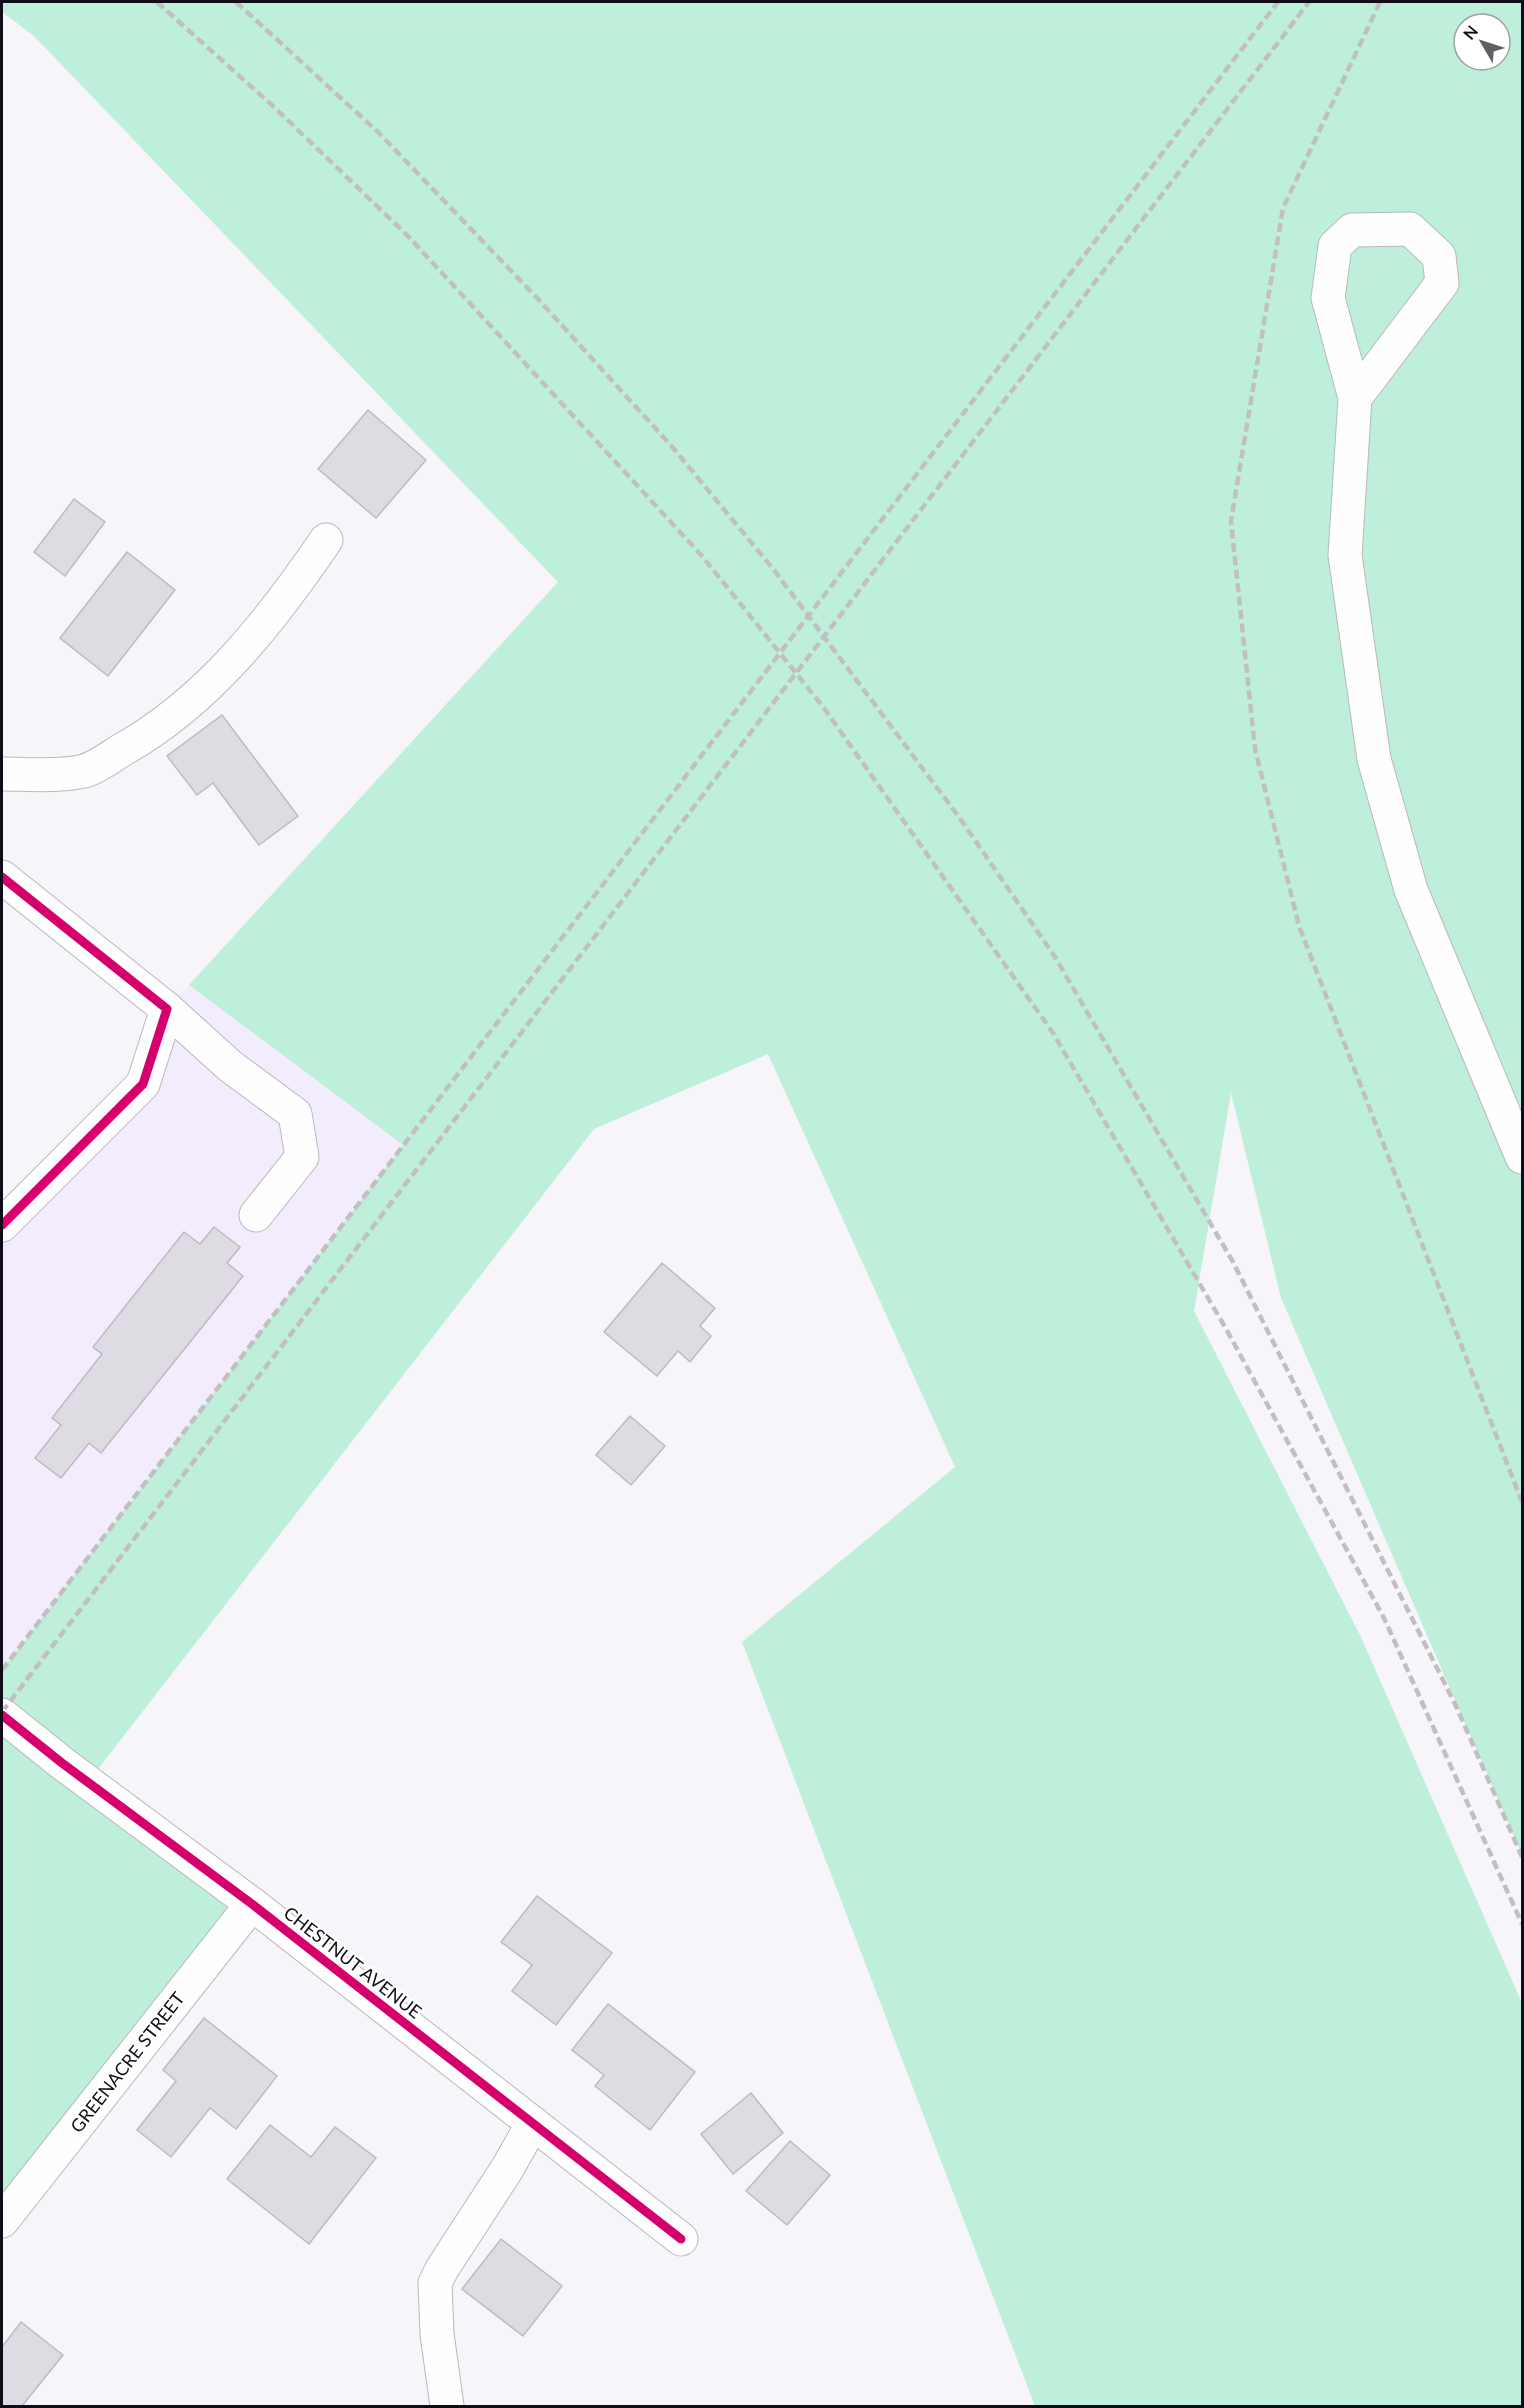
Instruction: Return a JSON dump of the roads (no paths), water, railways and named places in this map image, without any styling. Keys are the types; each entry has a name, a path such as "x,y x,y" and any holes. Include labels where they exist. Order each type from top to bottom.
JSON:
{"street":[{"path":"1355,398 1442,283 1438,256 1410,228 1352,230 1335,246 1328,298 1355,398 1345,555 1374,759 1411,890 1522,1157"},
{"path":"2,774 48,776 86,771 136,742 194,698 237,656 295,587 326,540"},
{"path":"2,877 167,1009 230,1066 295,1114 302,1157 256,1215"},
{"path":"2,1225 143,1084 167,1009"},
{"name":"CHESTNUT AVENUE","path":"2,1715 62,1763 252,1904 681,2239"},
{"name":"GREENACRE STREET","path":"2,2221 252,1904"},
{"path":"447,2406 437,2334 435,2283 507,2169 532,2123"}],"railway":[{"path":"157,2 274,107 408,236 702,556 824,708 1053,1033 1225,1327 1384,1618 1522,1924"},
{"path":"236,2 379,133 539,300 674,449 774,570 959,817 1055,957 1233,1262 1456,1706 1522,1857"},
{"path":"2,1670 1278,2"},
{"path":"2,1712 1309,2"},
{"path":"1380,2 1283,208 1231,521 1255,749 1299,926 1522,1502"}]}
